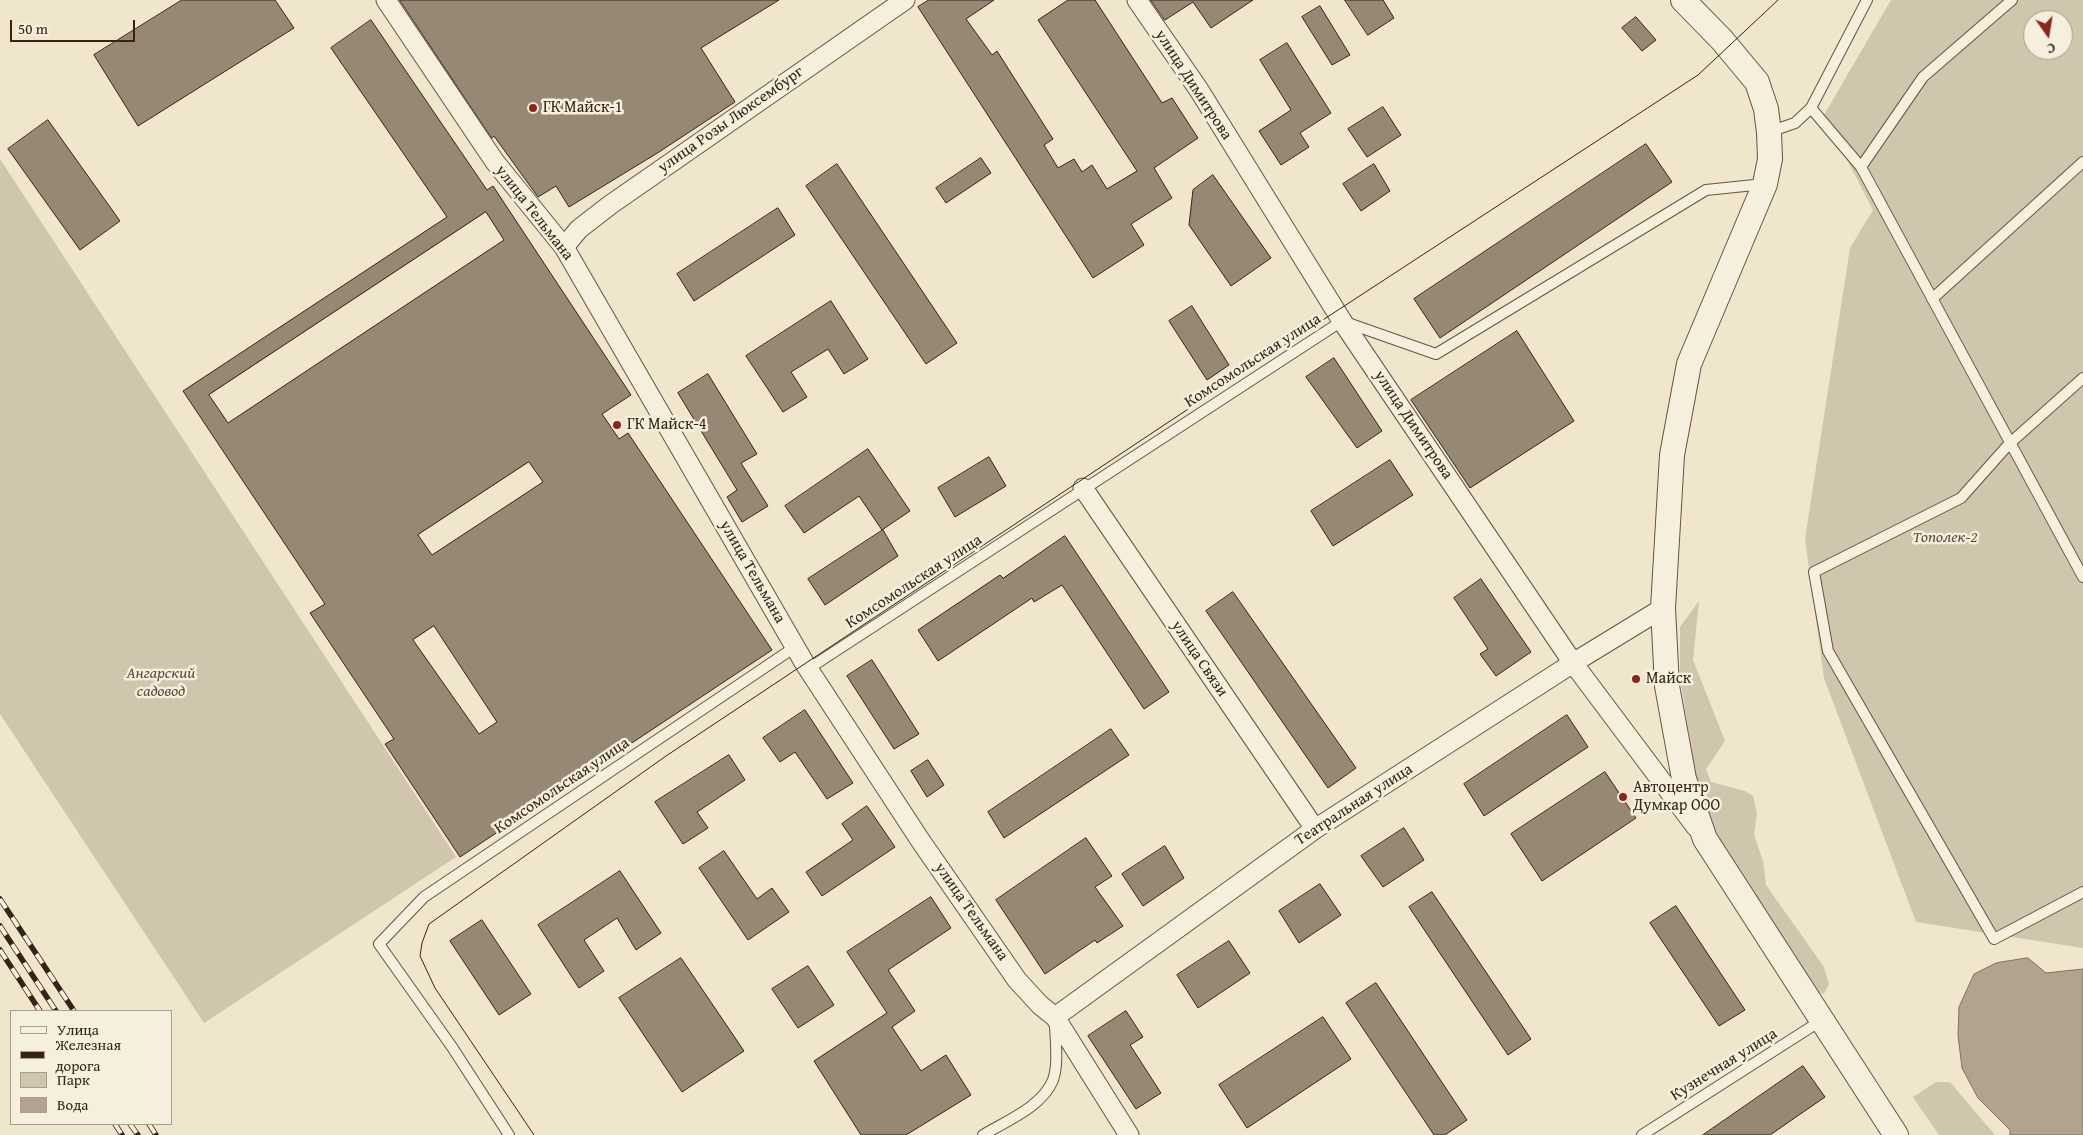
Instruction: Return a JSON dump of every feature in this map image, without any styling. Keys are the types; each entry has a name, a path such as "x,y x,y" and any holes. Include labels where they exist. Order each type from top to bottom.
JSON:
{"street":[{"name":"улица Тельмана","path":"386,0 495,162 564,247 808,669 920,840 1018,980 1040,1005 1055,1017 1129,1135"},
{"name":"улица Розы Люксембург","path":"564,247 579,229 610,205 905,0"},
{"name":"улица Димитрова","path":"1137,0 1199,90 1342,321 1573,662 1705,839"},
{"path":"1683,0 1722,40 1757,82 1766,109 1770,159 1765,184 1733,265 1689,364 1672,455 1663,608 1667,686 1684,779 1705,839 1896,1135"},
{"name":"улица Связи","path":"1083,488 1315,829"},
{"name":"Театральная улица","path":"1055,1017 1315,829 1573,662 1663,608"}],"lane":[{"path":"1769,132 1795,123 1812,108 1867,0"},
{"path":"1861,168 1923,76 2012,0"},
{"path":"1812,108 1861,168 2009,444 2083,577"},
{"path":"1932,299 2083,162"},
{"name":"Комсомольская улица","path":"808,669 1342,321 1436,354 1706,190 1765,184"},
{"path":"2083,378 2009,444 1961,498 1814,572 1828,651 1994,939 2083,892"},
{"name":"Комсомольская улица","path":"509,1135 452,1046 380,944 424,896 795,647"},
{"path":"983,1135 1030,1106 1053,1080 1055,1017"},
{"name":"Кузнечная улица","path":"1642,1135 1822,1020"}],"green space":[{"name":"Тополек-2","path":"1891,0 2083,0 2083,948 1916,922 1824,678 1805,539 1850,248 1873,210 1824,115"},
{"name":"Ангарский садовод","path":"0,159 456,857 204,1023 0,714"},
{"path":"1699,601 1693,660 1725,741 1706,769 1711,782 1745,791 1753,796 1757,813 1754,835 1763,861 1766,885 1824,967 1829,984 1824,994 1809,990 1720,842 1698,792 1680,678 1680,627"},
{"path":"1936,1082 1950,1082 1995,1135 1939,1135 1913,1097"}],"water":[{"path":"2028,958 2046,973 2083,969 2083,1135 2010,1135 2010,1130 1978,1098 1962,1068 1958,1035 1959,1007 1974,974 1996,963"}],"building":[{"path":"182,0 275,0 294,28 138,126 94,55"},
{"path":"400,0 779,0 701,48 735,102 659,152 569,207 556,186 538,197 494,136 492,138"},
{"path":"929,0 994,0 966,19 992,55 997,51 1053,139 1044,145 1058,168 1074,159 1082,172 1092,165 1107,189 1137,171 1038,20 1068,0 1095,0 1162,103 1172,98 1198,138 1154,168 1172,198 1131,224 1144,245 1093,278 918,7"},
{"path":"1151,0 1253,0 1211,28 1193,2 1165,20"},
{"path":"1345,0 1383,0 1394,18 1368,35"},
{"path":"1320,6 1350,55 1332,65 1302,17"},
{"path":"1636,17 1656,40 1642,51 1622,28"},
{"path":"371,20 487,190 493,186 631,395 602,414 619,439 628,433 772,650 460,857 385,744 394,739 310,613 325,604 183,391 447,217 331,48","holes":["486,212 504,240 228,423 209,395","529,462 543,482 432,555 418,535","434,626 497,722 479,734 413,640"]},
{"path":"1287,43 1331,113 1300,133 1309,147 1281,165 1259,131 1291,110 1260,60"},
{"path":"1383,107 1401,135 1367,157 1348,129"},
{"path":"48,120 120,221 80,250 8,149"},
{"path":"1646,144 1672,182 1440,338 1414,299"},
{"path":"981,158 991,173 946,203 936,188"},
{"path":"837,164 957,343 926,364 806,186"},
{"path":"1374,164 1390,191 1361,211 1343,184"},
{"path":"1213,175 1271,258 1231,286 1189,225 1193,190"},
{"path":"778,208 795,235 694,301 677,274"},
{"path":"831,301 868,359 844,374 828,349 791,372 807,397 783,412 746,356"},
{"path":"1192,306 1229,365 1207,380 1169,321"},
{"path":"1517,331 1574,421 1470,488 1411,400"},
{"path":"1334,358 1382,431 1357,448 1306,377"},
{"path":"708,374 757,454 741,463 768,506 742,522 727,497 737,490 678,393"},
{"path":"868,449 910,511 882,530 859,496 804,533 785,506"},
{"path":"989,457 1006,486 955,517 938,488"},
{"path":"1390,460 1413,495 1333,546 1311,511"},
{"path":"883,530 898,556 825,605 808,579"},
{"path":"1065,536 1169,692 1144,709 1062,585 1034,602 1032,598 938,661 918,630 1000,575 1003,578"},
{"path":"1481,579 1531,652 1496,676 1480,654 1488,649 1454,598"},
{"path":"1233,592 1356,768 1328,788 1206,611"},
{"path":"872,660 919,734 894,749 847,676"},
{"path":"805,710 853,783 827,799 795,752 780,762 763,738"},
{"path":"1567,715 1588,747 1484,816 1464,784"},
{"path":"1111,729 1129,755 1004,838 988,812"},
{"path":"729,755 745,780 697,812 708,828 683,844 655,802"},
{"path":"928,760 944,785 927,797 911,771"},
{"path":"1605,772 1636,818 1542,881 1511,834"},
{"path":"867,806 895,847 822,896 806,872 853,840 842,824"},
{"path":"1404,828 1424,860 1383,887 1361,856"},
{"path":"1086,838 1112,876 1095,887 1123,926 1097,943 1095,940 1045,974 996,900"},
{"path":"1165,846 1184,878 1143,906 1122,874"},
{"path":"724,851 757,899 772,888 789,912 748,940 699,868"},
{"path":"620,871 661,933 636,950 617,918 584,940 604,971 579,988 538,925"},
{"path":"1320,884 1341,915 1299,943 1279,911"},
{"path":"1432,892 1531,1039 1508,1055 1409,907"},
{"path":"931,897 951,928 888,970 915,1011 892,1027 921,1071 946,1055 971,1095 906,1135 861,1135 814,1061 887,1013 847,952"},
{"path":"1676,906 1745,1010 1719,1026 1650,923"},
{"path":"482,920 531,994 499,1015 450,941"},
{"path":"1229,941 1250,973 1198,1008 1177,975"},
{"path":"681,958 744,1051 682,1092 619,998"},
{"path":"808,966 834,1005 798,1028 772,989"},
{"path":"1376,983 1467,1120 1445,1135 1434,1135 1346,1003"},
{"path":"1126,1011 1143,1037 1130,1045 1161,1093 1136,1109 1088,1036"},
{"path":"1323,1017 1351,1059 1247,1128 1219,1085"},
{"path":"1803,1066 1825,1097 1770,1135 1703,1135"}],"tram line":[{"path":"534,1135 435,988 420,956 422,943 429,924 666,756 1286,344 1698,75 1778,0"}],"railway":[{"path":"0,899 73,1010"},
{"path":"0,926 55,1010"},
{"path":"0,950 39,1010"},
{"path":"116,1125 122,1135"},
{"path":"131,1125 138,1135"},
{"path":"150,1125 156,1135"}],"place":[{"name":"ГК Майск-1","path":"533,108"},
{"name":"ГК Майск-4","path":"617,425"},
{"name":"Майск","path":"1636,679"},
{"name":"Автоцентр Думкар ООО","path":"1623,797"}]}
